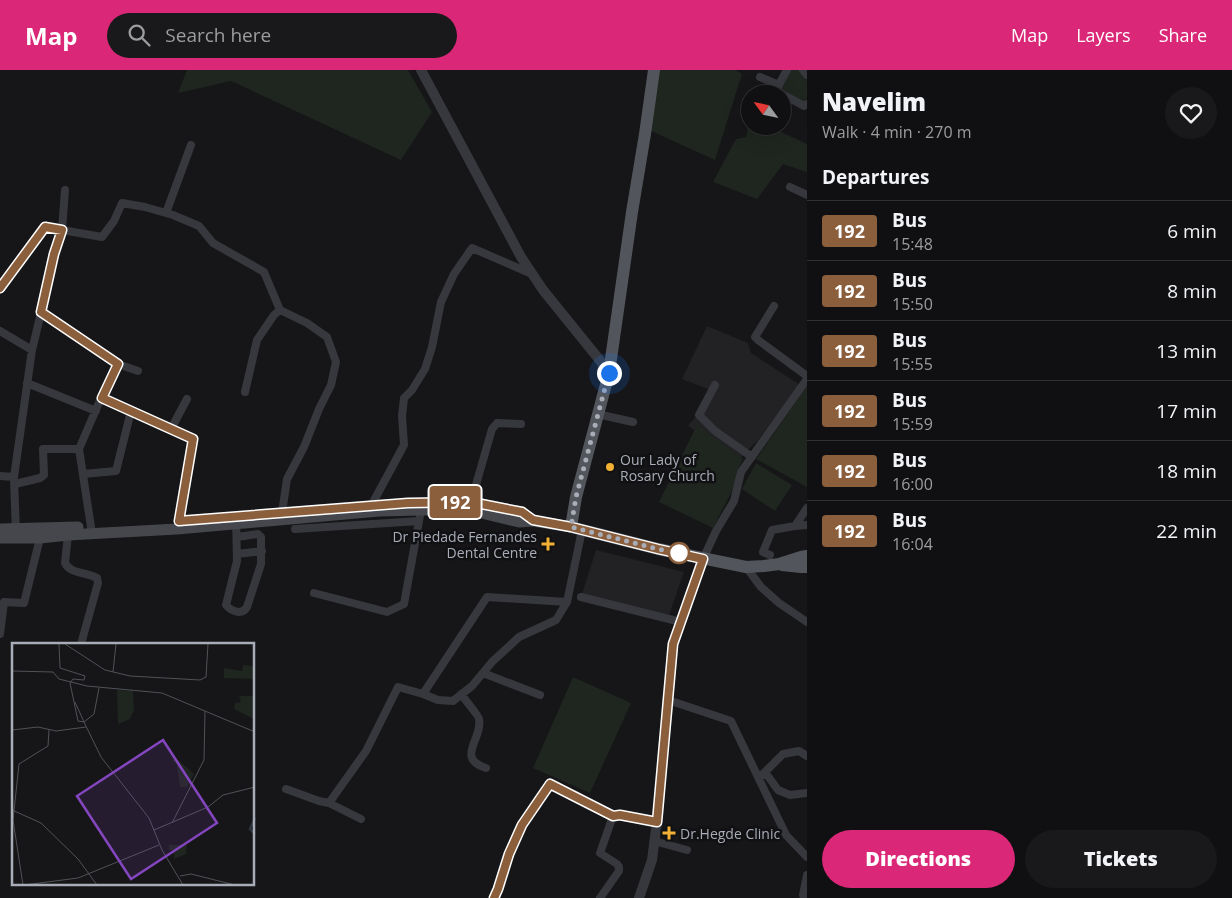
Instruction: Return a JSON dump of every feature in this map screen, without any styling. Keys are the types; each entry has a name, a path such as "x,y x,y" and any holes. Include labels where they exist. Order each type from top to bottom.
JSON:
{"main road":[{"path":"577,528 576,497 609,373 654,70"},
{"path":"0,538 16,533 179,521 260,522 408,503 471,502 522,512 533,520"},
{"path":"0,530 40,538 168,530 282,513 371,509 420,516 469,510 519,522 533,520 577,528 658,549 746,567 764,566 775,560 807,556"},
{"path":"775,560 801,568 807,567"}],"street":[{"path":"421,70 532,274 609,373"},
{"path":"760,77 778,85 786,70"},
{"path":"803,70 807,75"},
{"path":"791,99 804,106 807,104"},
{"path":"166,213 191,145"},
{"path":"790,187 807,195"},
{"path":"16,533 14,480 27,383 32,350 54,254 62,230 65,190"},
{"path":"0,288 45,227 102,237 114,221 122,203 166,213 199,226 213,243 264,272 280,310 307,323 327,337 336,362 331,385 304,448 287,479 282,513"},
{"path":"371,509 404,445 402,416 404,398 412,390 425,369 432,347 441,302 458,268 472,248 532,274"},
{"path":"639,898 652,860 673,644 703,559 716,531 734,501 740,472 807,377 755,337 774,306"},
{"path":"245,392 257,340 274,314 280,310"},
{"path":"41,312 118,364 138,372"},
{"path":"0,331 32,350"},
{"path":"91,527 79,449 118,364"},
{"path":"27,383 96,411"},
{"path":"714,385 699,415 715,431 752,457"},
{"path":"102,398 193,439 179,521"},
{"path":"171,429 187,399"},
{"path":"83,474 116,471 131,411"},
{"path":"598,414 633,422"},
{"path":"471,502 492,429 497,423 521,424"},
{"path":"0,476 14,480 40,478 44,475 44,450 79,449"},
{"path":"795,526 807,508"},
{"path":"295,529 420,516 404,604 387,612 314,593"},
{"path":"236,521 237,561 226,605 228,608 242,612 247,608 261,564 260,522"},
{"path":"775,560 763,552 772,530 807,525"},
{"path":"329,803 366,751 398,688 438,700 452,701 472,686 492,662 519,637 556,620 567,602 577,528"},
{"path":"236,537 258,534 261,536"},
{"path":"68,535 65,563 67,567 97,578 98,583 81,643"},
{"path":"0,634 4,602 24,603 40,538"},
{"path":"237,554 262,551"},
{"path":"746,567 761,587 807,622"},
{"path":"581,596 681,622"},
{"path":"423,694 487,597 567,602"},
{"path":"483,674 540,695"},
{"path":"461,694 479,716 480,723 473,743 472,759 479,766 486,768"},
{"path":"668,700 731,721 786,835 807,857"},
{"path":"759,778 783,754 800,751 807,756"},
{"path":"765,772 778,790 790,795 807,792"},
{"path":"494,898 509,854 522,825 550,784 613,816 620,815 657,822"},
{"path":"286,789 329,803 361,819"},
{"path":"600,898 619,871 617,864 600,853 613,816"},
{"path":"654,841 687,850"},
{"path":"804,898 803,894 807,875"}],"shaded area":[{"path":"187,70 408,70 432,112 401,160 231,81 178,93"},
{"path":"659,70 736,70 742,74 715,160 649,130"},
{"path":"791,70 800,70 807,80 807,98 802,103 791,96 791,85 783,85"},
{"path":"746,135 788,135 807,144 807,172 783,164 757,199 713,182 736,139 746,137"},
{"path":"707,326 748,343 751,353 800,385 758,440 740,458 688,426 716,392 682,379"},
{"path":"807,386 807,487 756,459"},
{"path":"697,425 743,459 737,471 734,487 713,528 659,502"},
{"path":"756,463 792,485 775,511 742,489"},
{"path":"596,550 684,572 669,615 582,594"},
{"path":"573,677 631,703 590,793 533,768"}],"bus line":[{"name":"192","path":"0,288 45,227 62,230 54,254 41,312 118,364 102,398 193,439 179,521 408,503 471,502 522,512 533,520 571,527 703,559 673,644 657,822 620,815 613,816 550,784 522,825 509,854 494,898"}],"place":[{"name":"Our Lady of Rosary Church","path":"610,467"},
{"name":"Dr Piedade Fernandes Dental Centre","path":"548,544"},
{"name":"Dr.Hegde Clinic","path":"669,833"}],"route":[{"path":"609,373 576,497 571,527 679,553"}]}
